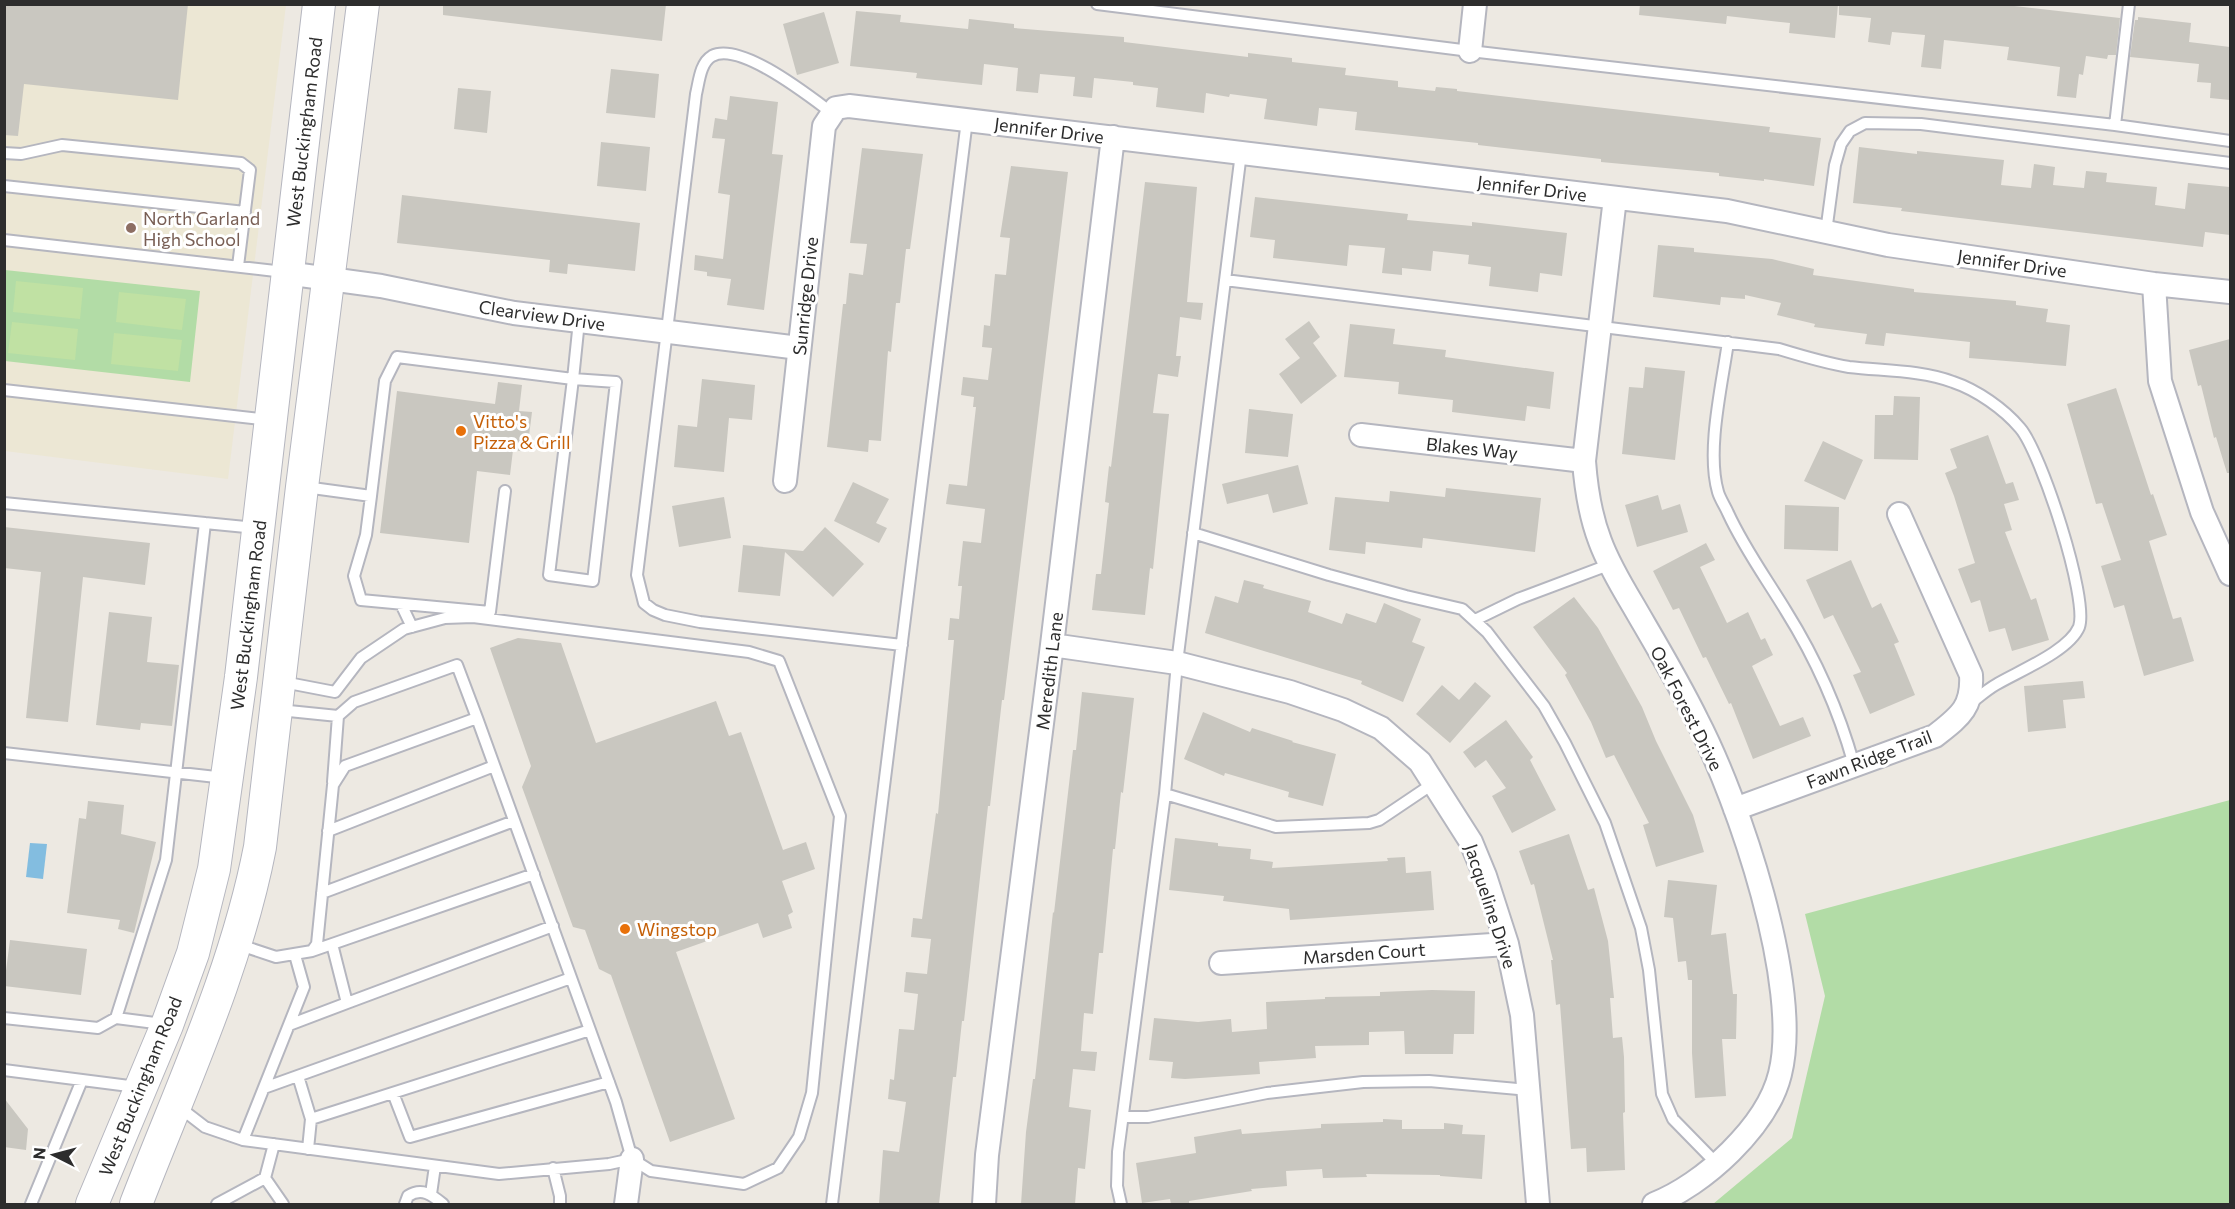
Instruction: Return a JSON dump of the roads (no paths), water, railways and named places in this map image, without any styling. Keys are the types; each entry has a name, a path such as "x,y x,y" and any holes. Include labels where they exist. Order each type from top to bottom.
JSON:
{"main road":[{"name":"West Buckingham Road","path":"92,1204 167,1025 193,953 214,869 241,677 286,273 319,4"},
{"path":"136,1204 237,944 251,895 260,847 302,487 363,4"},
{"path":"241,677 278,696"},
{"path":"140,1088 176,1105"}],"street":[{"path":"1470,51 1475,4"},
{"name":"Jennifer Drive","path":"832,113 836,108 849,106 1727,212 1888,245 2154,284 2230,292"},
{"name":"Sunridge Drive","path":"785,481 824,126 832,113"},
{"name":"Meredith Lane","path":"984,1204 987,1155 1052,645 1113,137"},
{"name":"Oak Forest Drive","path":"1614,198 1584,461 1590,506 1600,541 1611,564 1698,722 1735,808 1760,887 1784,1005 1786,1030 1780,1075 1774,1092 1743,1138 1717,1164 1684,1190 1654,1204"},
{"name":"Clearview Drive","path":"286,273 381,286 513,313 799,348"},
{"path":"2154,284 2160,381 2202,512 2230,574"},
{"name":"Blakes Way","path":"1361,435 1584,461"},
{"path":"1899,514 1971,675 1972,691 1968,705"},
{"name":"Jacqueline Drive","path":"1052,645 1177,663 1290,692 1343,710 1381,728 1420,762 1471,842 1485,876 1507,944 1522,1015 1538,1204"},
{"name":"Fawn Ridge Trail","path":"1735,808 1935,736 1958,718 1968,705"},
{"name":"Marsden Court","path":"1221,963 1507,944"},
{"path":"626,1204 632,1159"}],"lane":[{"path":"1097,4 1470,51 2115,125 2230,141"},
{"path":"2115,125 2129,4"},
{"path":"832,113 783,76 738,55 723,53 711,57 702,69 696,94 665,332 637,575 644,603 665,615 700,622 902,645"},
{"path":"832,1204 967,120"},
{"path":"1826,232 1835,165 1841,144 1850,131 1865,123 1922,124 2230,163"},
{"path":"4,153 21,154 62,145 241,163 250,170 238,266"},
{"path":"1121,1204 1117,1186 1123,1117 1165,794 1177,663 1241,153"},
{"path":"4,186 245,212"},
{"path":"4,240 286,273"},
{"path":"1225,280 1779,349 1846,366 1929,376 1953,382 1974,391 2021,429 2039,461 2075,575 2081,611 2078,628 2068,642 1995,685 1968,705"},
{"path":"505,491 490,612 361,600 354,576 366,535 384,381 398,357 573,379 616,382 593,581 549,575 573,379 579,321"},
{"path":"1728,342 1715,439 1714,467 1718,493 1747,550 1811,655 1845,732 1854,765"},
{"path":"4,390 269,420"},
{"path":"302,487 370,496"},
{"path":"4,503 258,529"},
{"path":"116,1017 166,860 178,772 205,523"},
{"path":"1193,533 1329,575 1462,609 1487,632 1544,706 1581,772 1605,823 1641,928 1649,970 1662,1094 1673,1119 1717,1164"},
{"path":"1475,620 1518,599 1611,564"},
{"path":"401,604 412,627"},
{"path":"176,1105 205,1127 243,1140 499,1174 609,1164 632,1159 651,1171 744,1184 778,1168 799,1137 812,1093 840,816 779,661 749,652 473,617 445,618 404,629 361,658 335,692 278,696"},
{"path":"312,951 317,944 338,716 354,702 457,665 609,1082 632,1159"},
{"path":"278,696 338,716"},
{"path":"333,785 345,766 477,718"},
{"path":"4,753 228,778"},
{"path":"328,831 495,766"},
{"path":"1165,794 1276,827 1369,823 1378,820 1434,782"},
{"path":"322,893 514,821"},
{"path":"237,944 276,957 312,951 534,874"},
{"path":"289,1025 553,926"},
{"path":"332,944 347,1003"},
{"path":"243,1140 304,987 295,955"},
{"path":"264,1088 571,978"},
{"path":"4,1018 98,1028 116,1017 167,1025"},
{"path":"311,1119 590,1030"},
{"path":"4,1070 140,1088"},
{"path":"298,1076 311,1119 308,1149"},
{"path":"31,1204 82,1080"},
{"path":"1123,1117 1148,1117 1268,1093 1363,1082 1429,1081 1530,1090"},
{"path":"393,1093 411,1137 609,1082"},
{"path":"217,1204 265,1178 274,1144"},
{"path":"431,1194 435,1166"},
{"path":"553,1168 560,1204"},
{"path":"265,1178 283,1204"},
{"path":"405,1204 408,1196 414,1193 431,1194 443,1204"}],"water":[{"path":"30,843 47,844 43,879 26,877"}],"place":[{"name":"North Garland High School","path":"131,228"},
{"name":"Vitto's Pizza & Grill","path":"461,431"},
{"name":"Wingstop","path":"625,929"}]}
